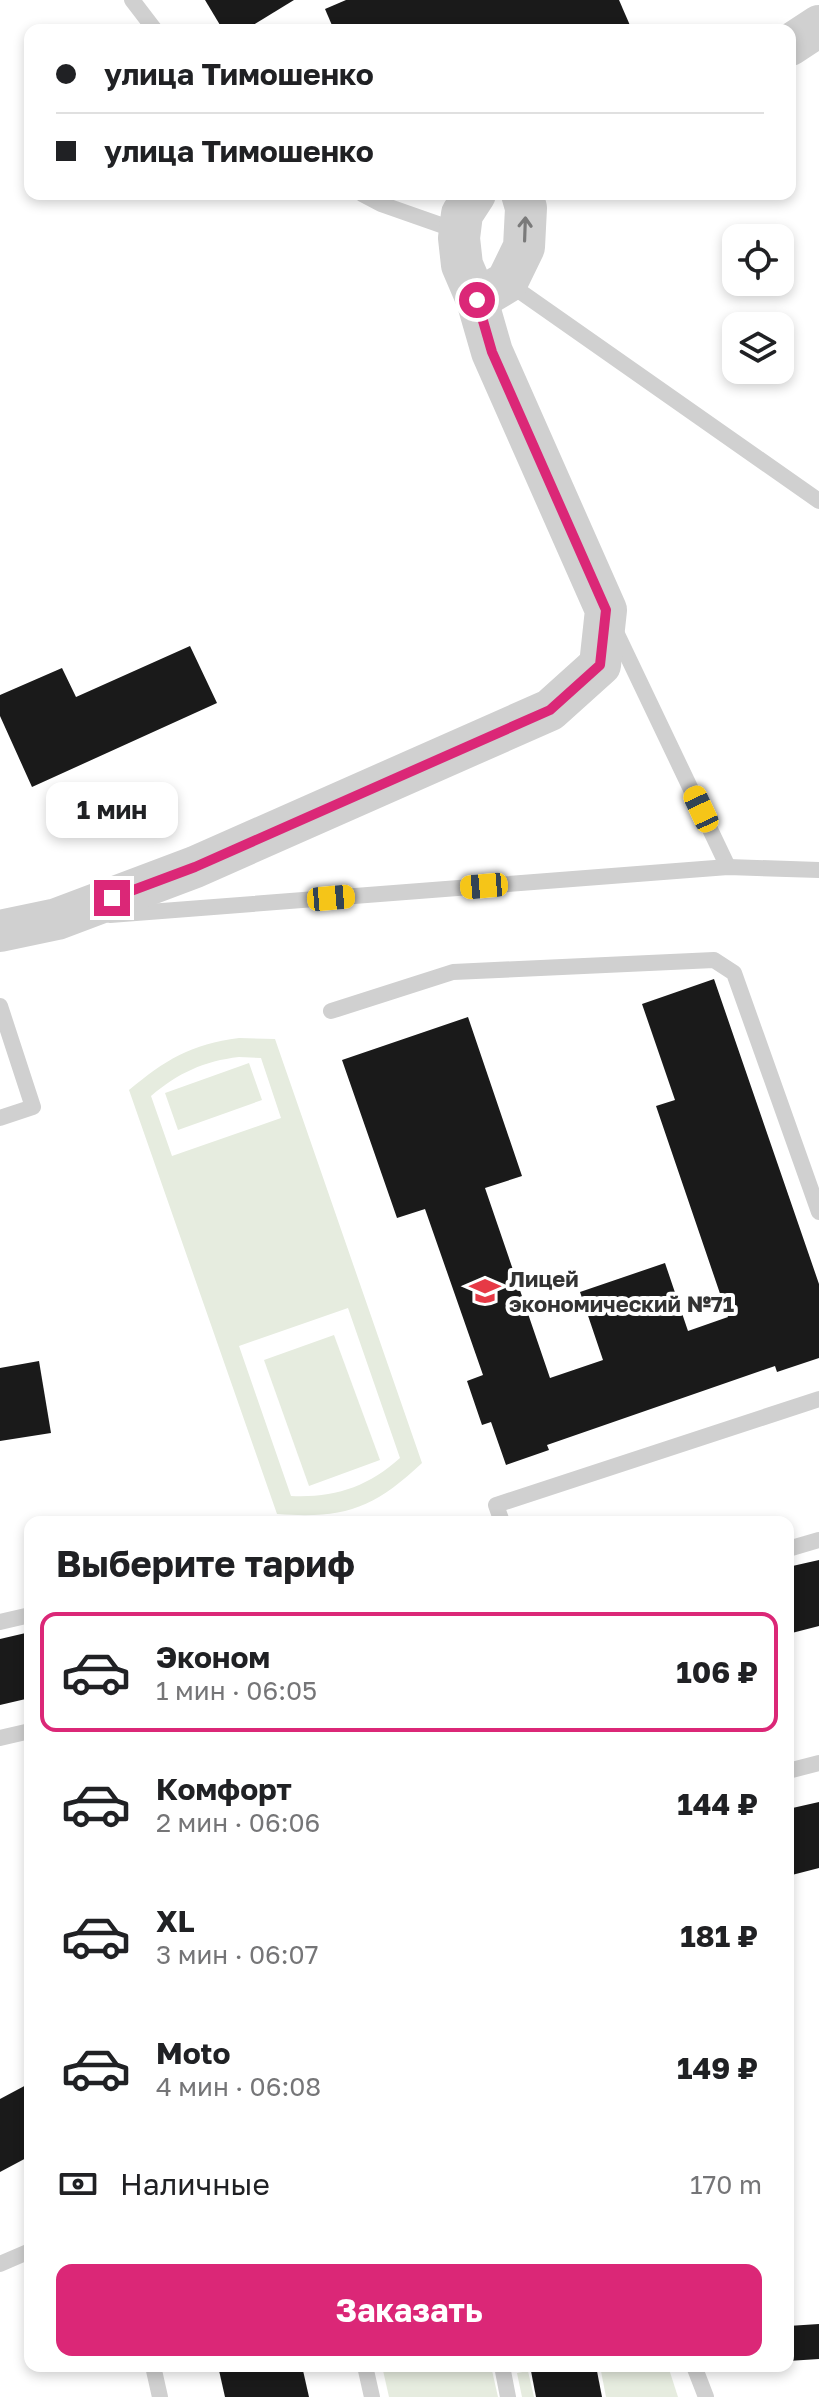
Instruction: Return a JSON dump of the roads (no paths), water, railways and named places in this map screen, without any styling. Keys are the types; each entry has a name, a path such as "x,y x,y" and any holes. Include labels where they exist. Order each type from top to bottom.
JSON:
{"street":[{"path":"796,41 819,26"},
{"path":"0,931 57,919 195,867 550,710 600,665 606,610 492,352 492,291 524,247 524,200"},
{"path":"467,213 462,265 492,291"}],"lane":[{"path":"132,0 150,24"},
{"path":"373,200 381,204 467,213"},
{"path":"492,291 819,501"},
{"path":"606,610 728,867"},
{"path":"57,919 728,867 819,870"},
{"path":"331,1011 453,972 714,960 734,973 819,1212"},
{"path":"0,1006 33,1107 0,1118"},
{"path":"500,1516 496,1505 819,1399"},
{"path":"794,1547 819,1540"},
{"path":"0,1622 24,1616"},
{"path":"0,1738 24,1732"},
{"path":"794,1769 819,1763"},
{"path":"0,2264 24,2254"},
{"path":"154,2372 160,2397"},
{"path":"366,2372 372,2397"},
{"path":"503,2372 508,2397"},
{"path":"696,2372 706,2397"}],"place":[{"name":"Лицей экономический №71","path":"485,1291"}]}
